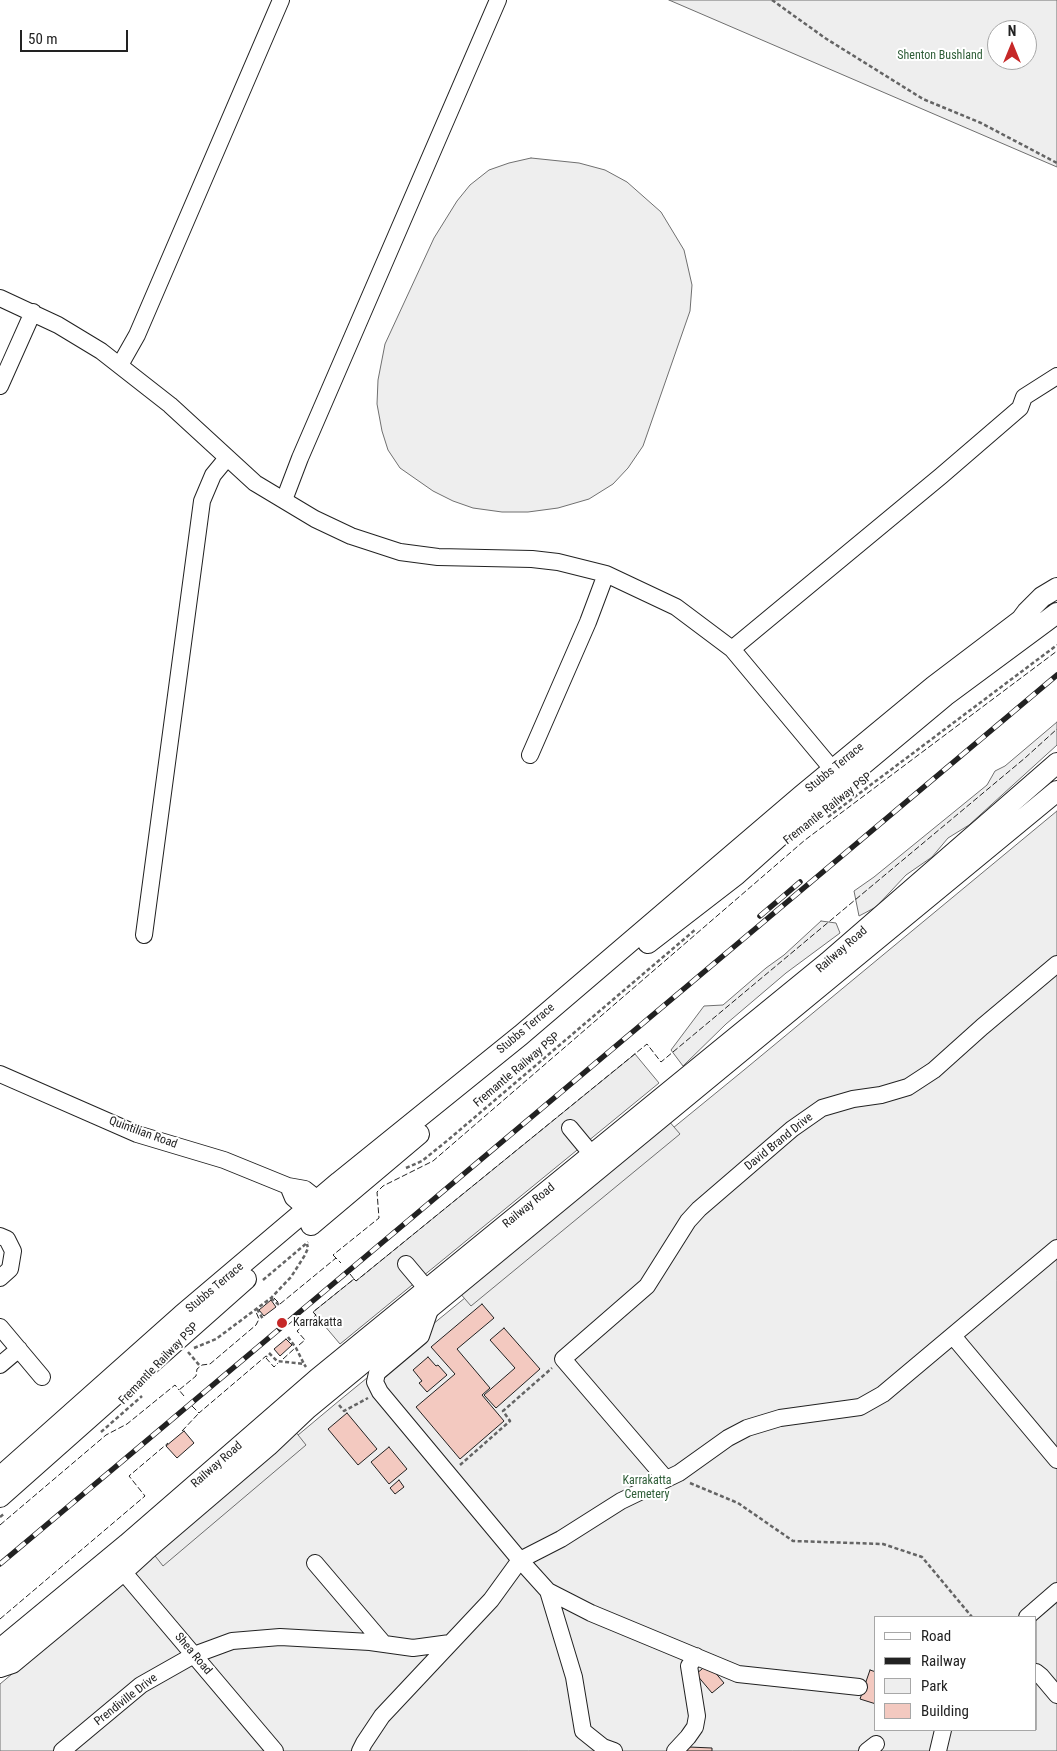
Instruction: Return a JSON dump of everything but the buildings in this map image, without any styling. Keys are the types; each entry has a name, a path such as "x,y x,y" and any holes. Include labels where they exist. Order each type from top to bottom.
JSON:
{"main road":[{"name":"Stubbs Terrace","path":"0,1477 182,1315 317,1215 339,1182 528,1029 934,686 1021,620 1042,597 1057,588"},
{"name":"Stubbs Terrace","path":"4,1504 198,1320 317,1215 603,978 736,874 812,807 945,696 1057,613"},
{"name":"Railway Road","path":"597,1160 1057,763"},
{"name":"Railway Road","path":"0,1649 117,1564 145,1551 268,1446 429,1298 597,1160 1057,791"},
{"name":"Railway Road","path":"0,1667 12,1663 117,1564"}],"street":[{"path":"120,365 137,335 281,0"},
{"path":"284,500 304,449 498,0"},
{"path":"0,298 33,312 80,338 120,365 170,405 255,483 315,519 351,536 400,552 438,558 545,560 582,567 606,574 676,607 732,649 833,770"},
{"path":"0,386 33,312"},
{"path":"732,649 1020,408 1024,397 1057,376"},
{"path":"144,935 202,501 213,475 227,458"},
{"path":"530,755 588,622 606,574"},
{"name":"David Brand Drive","path":"563,1359 647,1286 688,1221 699,1209 792,1129 822,1108 852,1099 881,1095 908,1087 934,1070 1057,964"},
{"name":"Quintilian Road","path":"0,1074 137,1134 224,1160 288,1186 293,1198 317,1215"},
{"path":"570,1128 597,1160"},
{"path":"0,1236 6,1238 13,1251 10,1269 0,1278"},
{"path":"360,1751 382,1716 491,1600 520,1560 561,1539 621,1501 679,1473 728,1438 746,1428 780,1418 860,1406 883,1394 1057,1248"},
{"path":"406,1264 429,1298 421,1336 376,1373 374,1382 380,1392 449,1475 548,1591 591,1613 738,1674 859,1687"},
{"path":"0,1327 42,1377"},
{"path":"953,1336 1057,1460"},
{"path":"0,1365 19,1349"},
{"path":"563,1359 666,1479"},
{"path":"315,1563 384,1644"},
{"name":"Shea Road","path":"117,1564 275,1751"},
{"path":"548,1591 574,1677 587,1751"},
{"path":"1028,1616 1057,1591"},
{"name":"Prendiville Drive","path":"62,1751 141,1685 194,1655 232,1641 280,1637 327,1639 413,1648 450,1643"},
{"path":"675,1751 688,1737 694,1727 697,1716 690,1666 696,1656"},
{"path":"1037,1673 1057,1695"},
{"path":"583,1731 603,1747 614,1751"},
{"path":"938,1751 943,1731"}],"path":[{"path":"772,0 825,38 922,99 981,124 1057,163"},
{"name":"Fremantle Railway PSP","path":"824,821 1057,645"},
{"name":"Fremantle Railway PSP","path":"398,1172 422,1161 443,1144 703,923"},
{"path":"200,1366 185,1349 195,1348 216,1339 271,1298 291,1277 305,1255 308,1248 307,1243 317,1215"},
{"path":"263,1280 307,1243"},
{"path":"271,1298 279,1306"},
{"path":"257,1310 263,1319"},
{"path":"288,1337 304,1364"},
{"path":"449,1475 510,1421 502,1411 563,1359"},
{"name":"Fremantle Railway PSP","path":"97,1436 144,1393"},
{"path":"666,1479 684,1481 738,1503 794,1541 883,1544 922,1557 971,1616"},
{"path":"0,1517 4,1504"}],"green space":[{"name":"Shenton Bushland","path":"669,0 1057,0 1057,167"},
{"path":"531,158 579,163 605,170 627,182 661,212 684,250 692,285 690,311 643,446 628,468 613,484 589,499 558,508 528,512 502,512 473,508 453,501 433,491 400,468 388,450 382,431 377,404 378,380 385,344 434,238 457,201 470,185 489,170"},
{"path":"1057,722 1057,745 969,825 948,838 932,857 906,875 876,907 859,916 854,891 874,877 987,785 995,771 1005,766"},
{"name":"Karrakatta Cemetery","path":"1057,811 1057,1751 0,1751 0,1684 340,1400"},
{"path":"821,921 836,923 840,933 786,973 726,1024 683,1066 671,1050 704,1006 723,1005 784,955"}],"shaded area":[{"path":"635,1054 659,1083 340,1344 313,1312 354,1279 356,1281"},
{"path":"668,1120 680,1134 471,1306 459,1292"},
{"path":"295,1431 306,1445 163,1566 152,1552"}],"railway":[{"path":"0,1564 1057,675"},
{"path":"760,916 800,882"}],"fence":[{"path":"336,1258 333,1255 379,1218 377,1192 383,1186 433,1161 805,840 1057,651"},
{"path":"354,1279 356,1281 647,1044 661,1062 1025,758 1057,729"},
{"path":"274,1298 280,1304 336,1258 341,1263"},
{"path":"299,1345 305,1340 297,1331 316,1315 313,1312 354,1279 350,1274"},
{"path":"184,1396 179,1390 196,1376 197,1369 202,1365 210,1364 256,1325 259,1319 256,1312"},
{"path":"283,1359 294,1349"},
{"path":"192,1406 199,1413 266,1356 274,1367 278,1363"},
{"path":"0,1525 106,1435 127,1424 175,1385 179,1390"},
{"path":"182,1431 199,1413"},
{"path":"0,1619 145,1496 129,1476 168,1443"}],"place":[{"name":"Karrakatta","path":"282,1323"}]}
